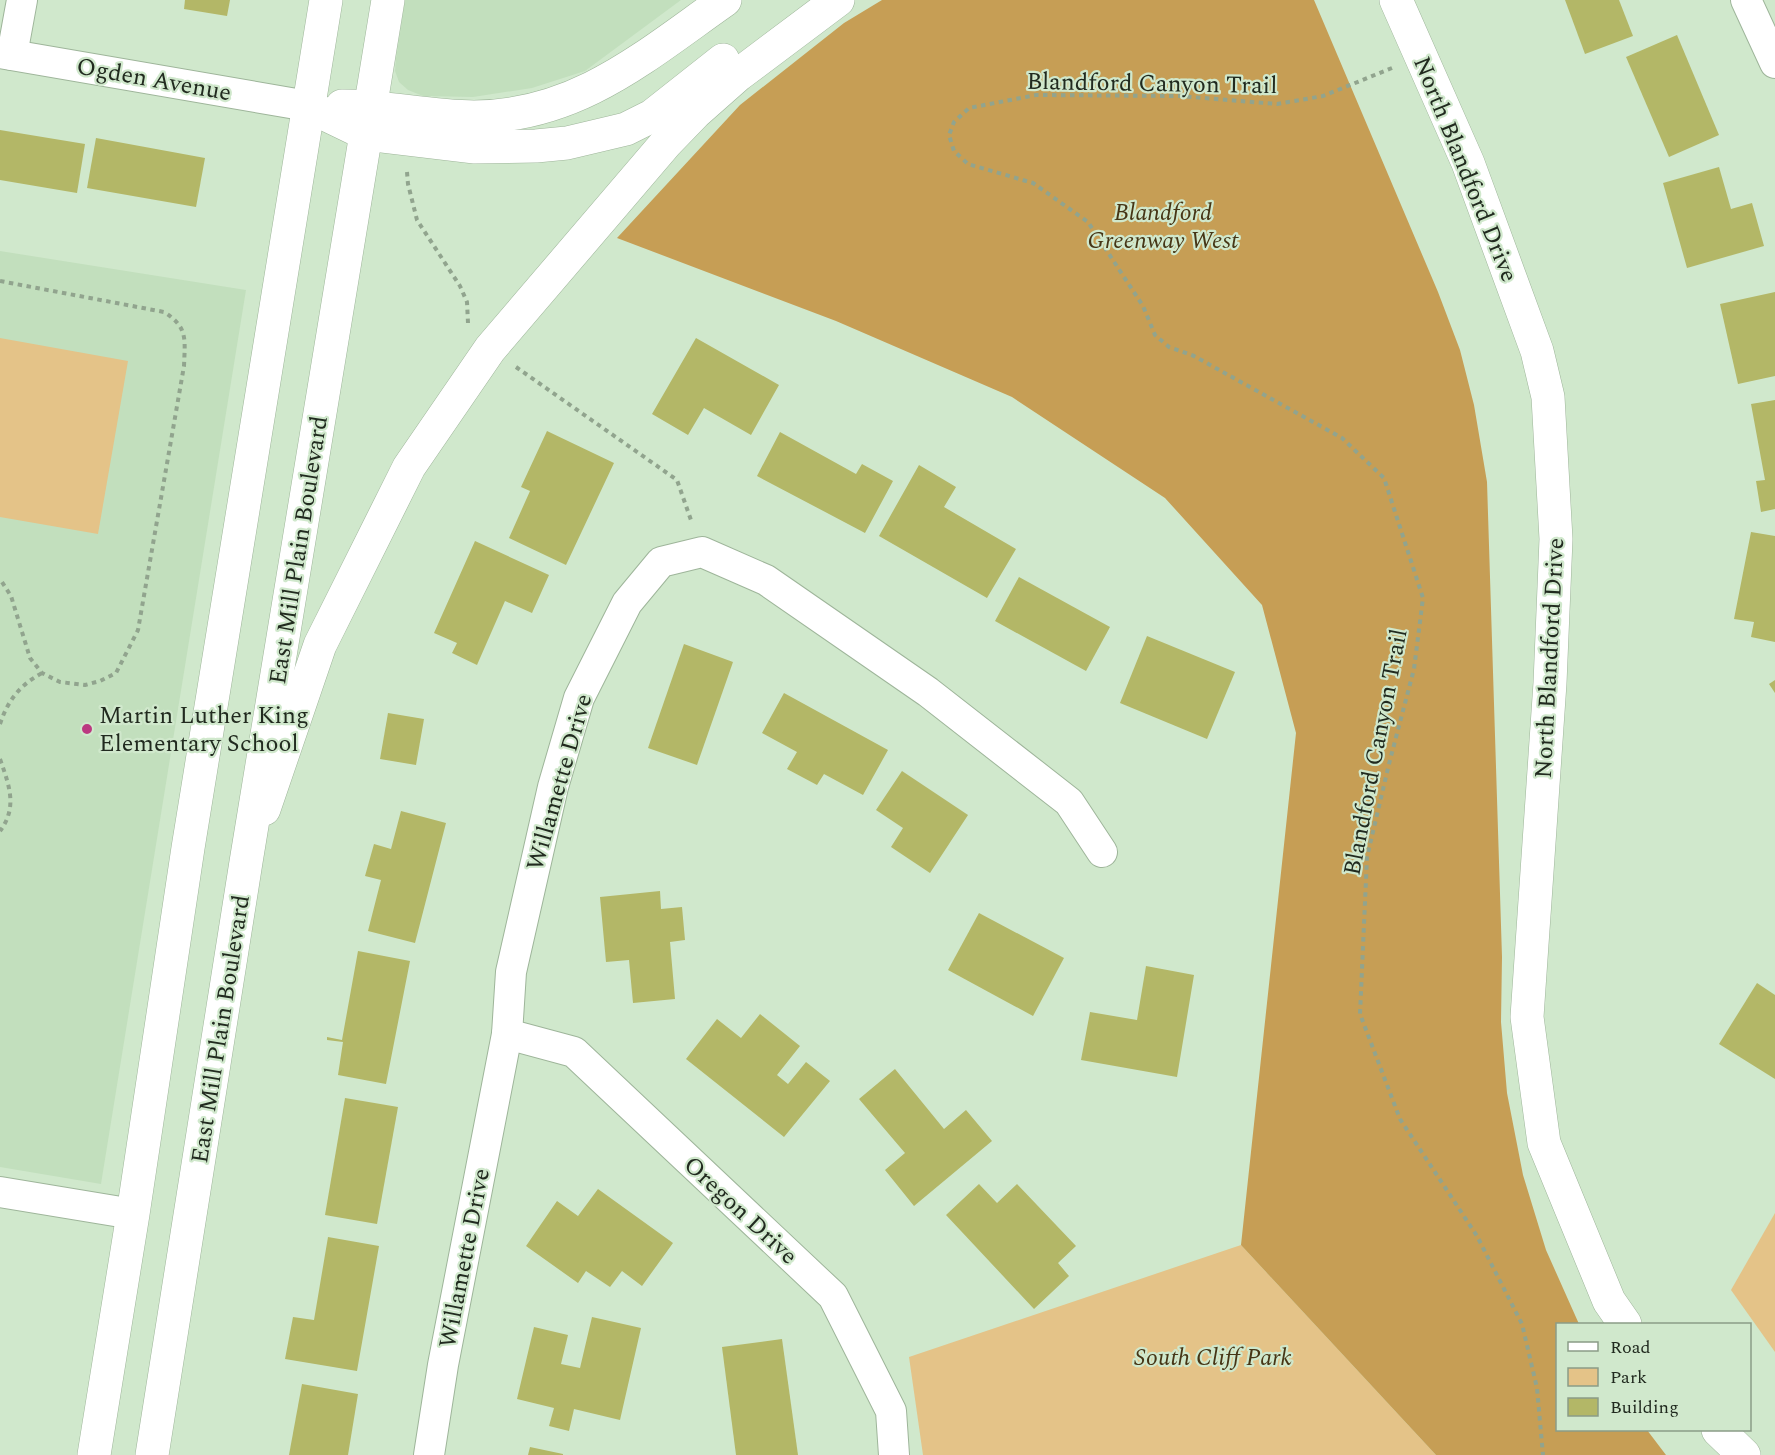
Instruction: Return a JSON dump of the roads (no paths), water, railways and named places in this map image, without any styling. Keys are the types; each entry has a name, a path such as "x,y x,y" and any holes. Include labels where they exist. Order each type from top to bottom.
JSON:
{"street":[{"path":"6,54 22,0"},
{"path":"93,1455 133,1214 190,836 326,0"},
{"name":"East Mill Plain Boulevard","path":"152,1455 246,862 388,0"},
{"path":"368,120 426,115 476,117 505,115 559,103 610,80 725,0"},
{"path":"309,106 368,120 440,144 507,147 567,143 626,129 652,116 800,0"},
{"path":"246,862 320,645 409,467 490,349 666,143 695,113 754,63 838,0"},
{"name":"North Blandford Drive","path":"1396,0 1468,163 1537,351 1548,397 1556,539 1550,682 1527,1017 1544,1143 1609,1301 1624,1323"},
{"path":"1746,0 1775,63"},
{"name":"Ogden Avenue","path":"6,54 309,106"},
{"name":"Willamette Drive","path":"429,1455 445,1353 507,1034 511,972 553,787 579,699 627,603 661,562 702,552 766,580 928,692 1070,802 1102,852"},
{"name":"Oregon Drive","path":"507,1034 574,1052 833,1296 891,1411 894,1455"},
{"path":"0,1192 133,1214"},
{"path":"1719,1431 1744,1455"}],"place":[{"name":"Martin Luther King Elementary School","path":"87,729"}],"park label":[{"name":"Blandford Greenway West","path":"1163,226"},
{"name":"South Cliff Park","path":"1213,1357"}]}
